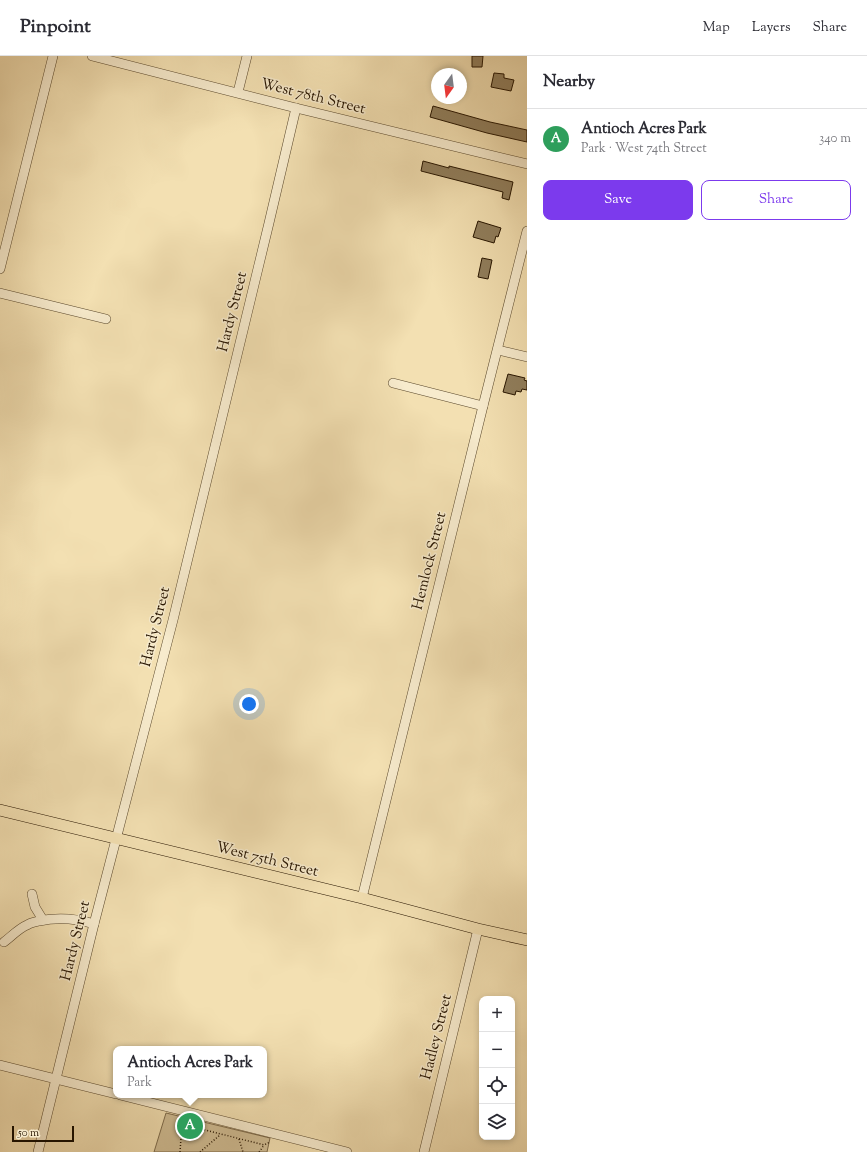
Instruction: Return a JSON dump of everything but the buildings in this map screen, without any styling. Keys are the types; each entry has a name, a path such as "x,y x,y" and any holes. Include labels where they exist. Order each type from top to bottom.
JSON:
{"main road":[{"name":"West 75th Street","path":"0,810 362,898 527,940"}],"street":[{"path":"0,269 53,56"},
{"name":"West 78th Street","path":"92,56 296,108 527,164"},
{"path":"238,92 247,56"},
{"name":"Hardy Street","path":"38,1152 94,924 173,620 296,108"},
{"name":"Hemlock Street","path":"362,898 527,231"},
{"path":"0,293 106,319"},
{"path":"498,350 527,357"},
{"path":"394,383 483,406"},
{"path":"32,894 35,907 43,920"},
{"path":"4,942 28,924 43,920 64,918 94,924"},
{"name":"Hadley Street","path":"424,1152 478,928"},
{"path":"0,1065 113,1093"},
{"path":"132,1098 347,1152"}],"path":[{"path":"180,1152 182,1124 264,1145"},
{"path":"200,1152 220,1134"},
{"path":"238,1138 243,1152"},
{"path":"259,1152 264,1145 272,1141"}],"shaded area":[{"path":"166,1113 270,1138 267,1152 154,1152"}],"place":[{"name":"Antioch Acres Park","path":"190,1126"}]}
